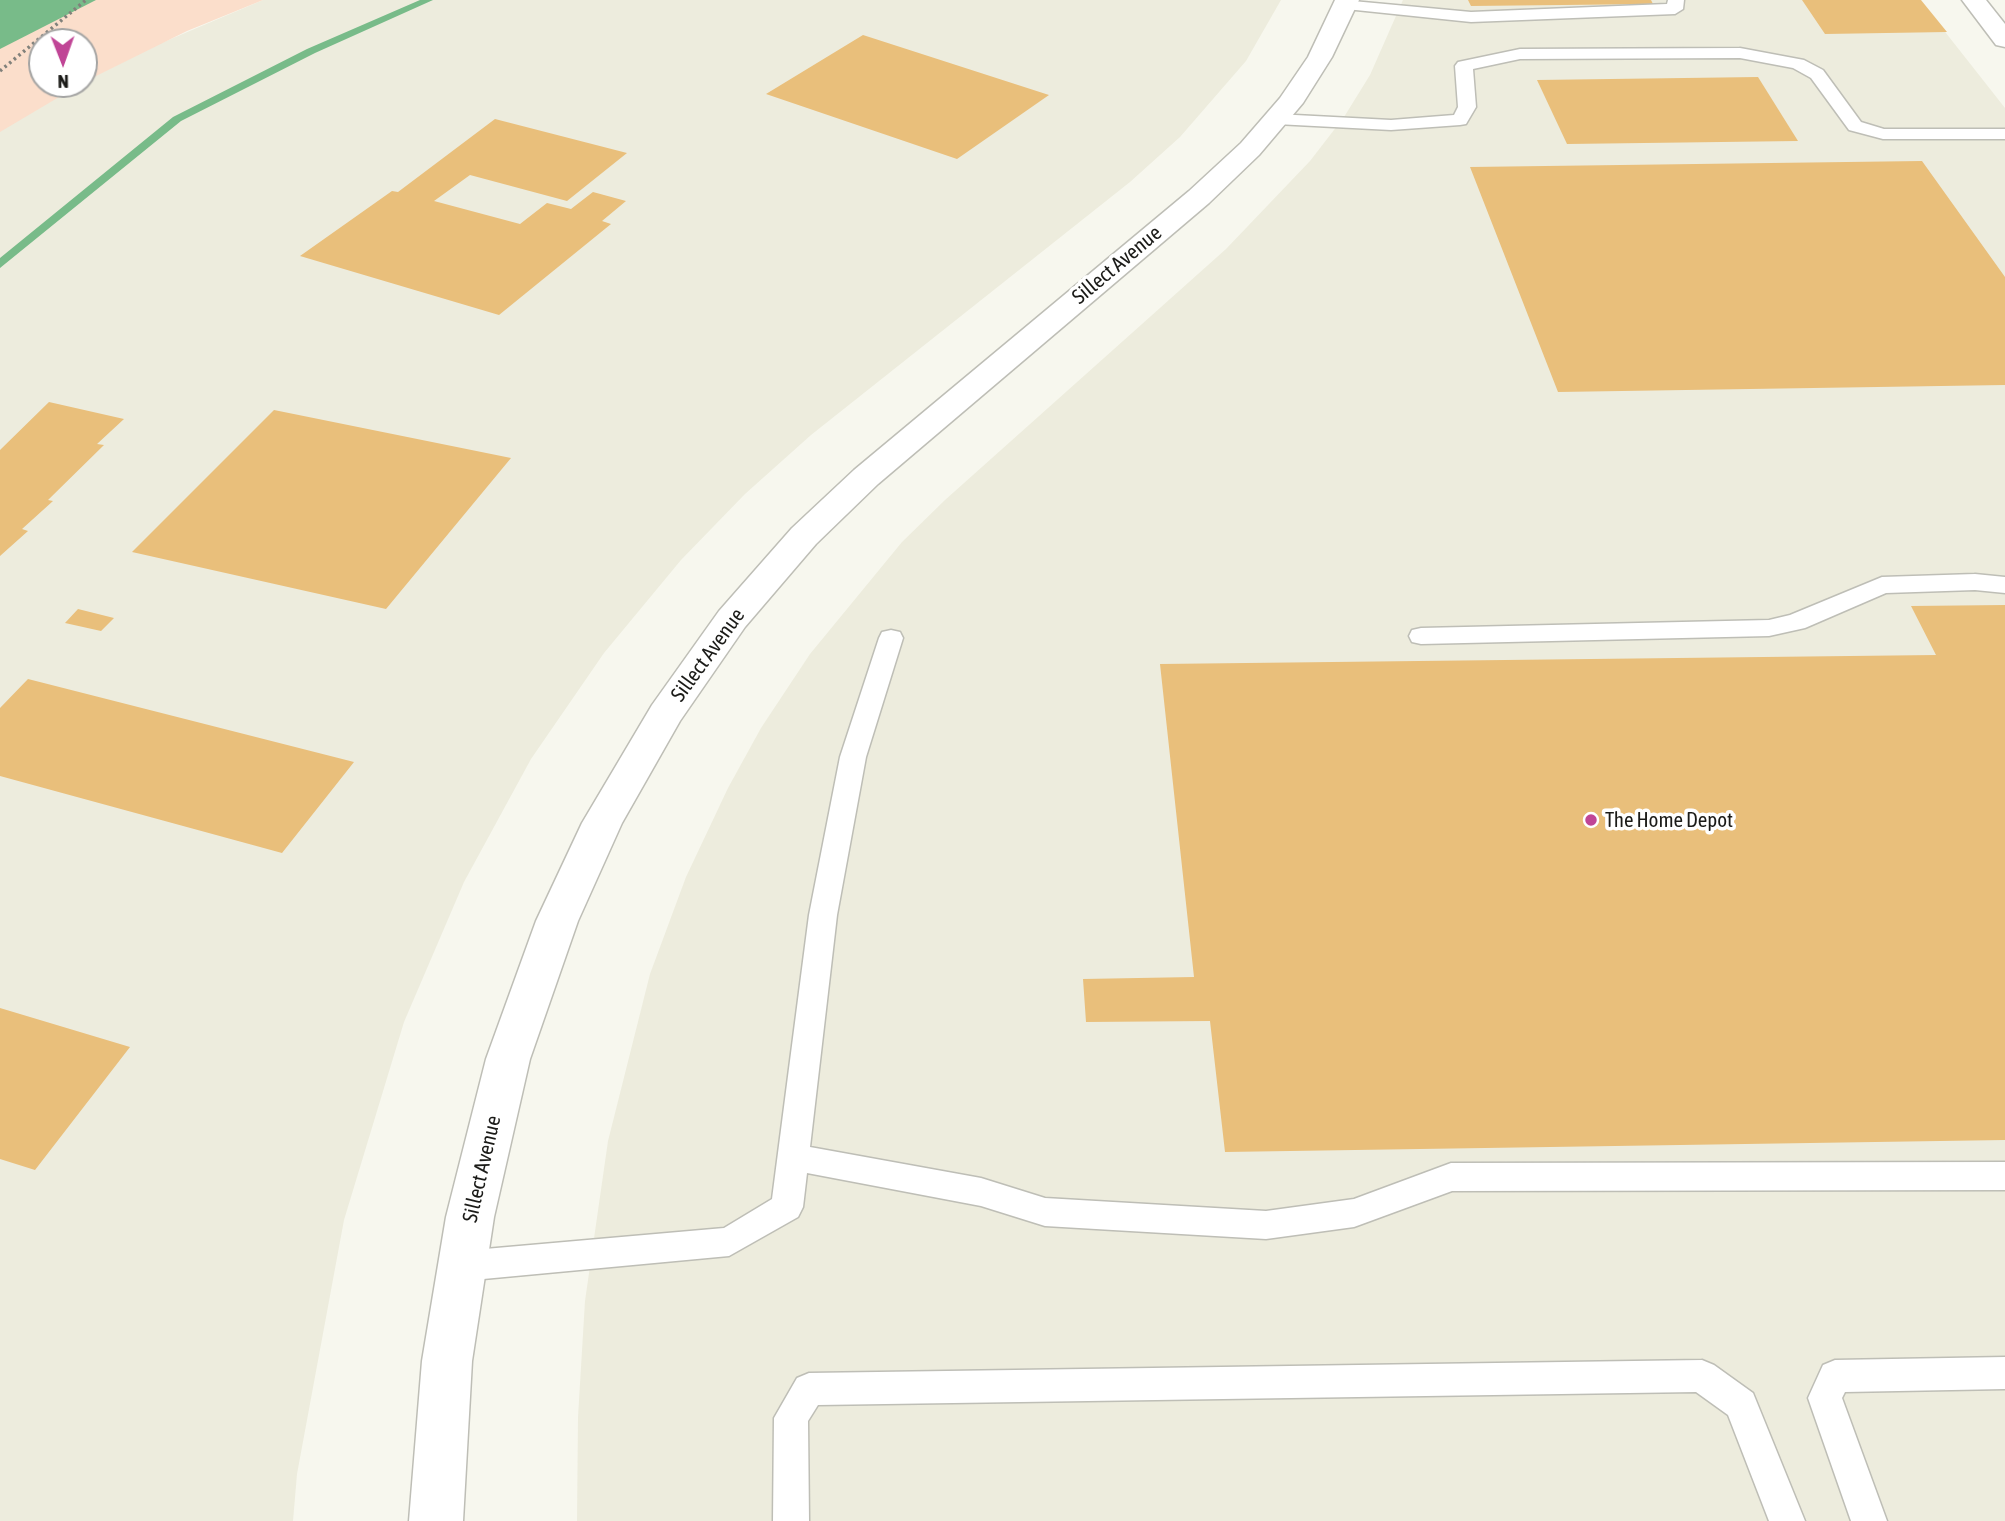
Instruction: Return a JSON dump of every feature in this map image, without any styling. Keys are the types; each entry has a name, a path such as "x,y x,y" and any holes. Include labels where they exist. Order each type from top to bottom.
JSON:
{"street":[{"path":"1974,0 2005,40"},
{"name":"Sillect Avenue","path":"436,1521 447,1361 470,1217 508,1059 557,921 602,823 672,704 732,620 822,518 866,477 1199,197 1250,149 1276,119 1320,58 1346,2"}],"lane":[{"path":"1346,2 1471,18 1675,9 1676,0"},
{"path":"1276,119 1391,125 1460,120 1467,107 1464,66 1520,54 1740,53 1798,64 1817,74 1855,126 1883,134 2005,134"},
{"path":"1421,636 1769,628 1796,622 1882,585 1975,582 2005,585"},
{"path":"462,1266 729,1242 787,1207 823,915 853,757 891,638"},
{"path":"793,1157 981,1192 1045,1212 1266,1225 1354,1213 1451,1177 2005,1176"},
{"path":"1869,1521 1825,1398 1835,1376 2005,1373"},
{"path":"791,1521 791,1418 809,1389 1702,1376 1741,1404 1787,1521"}],"path":[{"path":"0,71 86,0"}],"shaded area":[{"path":"0,0 263,0 187,31 98,75 98,28 28,28 28,98 57,98 0,132"},
{"path":"0,0 96,0 41,28 28,28 28,35 0,49"},
{"path":"263,0 1281,0 1246,61 1180,137 1130,182 811,435 745,494 681,560 604,653 531,759 464,882 404,1022 344,1220 297,1474 293,1521 0,1521 0,131 55,98 98,98 98,74 159,44"},
{"path":"1403,0 1920,0 2005,108 2005,1521 577,1521 578,1417 585,1301 608,1141 650,974 686,877 728,788 761,728 810,654 902,542 945,500 1226,249 1310,161 1344,117 1370,75"}],"building":[{"path":"1468,0 1651,0 1653,4 1471,6"},
{"path":"1802,0 1921,0 1947,32 1825,34"},
{"path":"863,35 1049,95 957,159 766,94"},
{"path":"1758,77 1798,141 1567,144 1537,80"},
{"path":"495,119 627,153 567,201 470,175 434,201 520,224 547,203 571,209 593,192 626,201 602,221 611,224 499,315 300,256 392,191 398,192"},
{"path":"1922,161 2005,277 2005,385 1558,392 1470,167"},
{"path":"49,402 124,419 97,444 104,445 48,500 53,501 22,529 28,531 0,556 0,450"},
{"path":"274,410 511,458 386,609 132,552"},
{"name":"The Home Depot","path":"2005,605 2005,1140 1225,1152 1210,1021 1086,1022 1083,979 1194,977 1160,664 1936,655 1911,606"},
{"path":"78,609 114,618 101,631 65,623"},
{"path":"28,679 354,762 282,853 0,776 0,708"},
{"path":"0,1008 130,1047 35,1170 0,1159"}],"waterway":[{"path":"0,264 177,119 311,51 428,0"}],"place":[{"name":"The Home Depot","path":"1591,820"}]}
